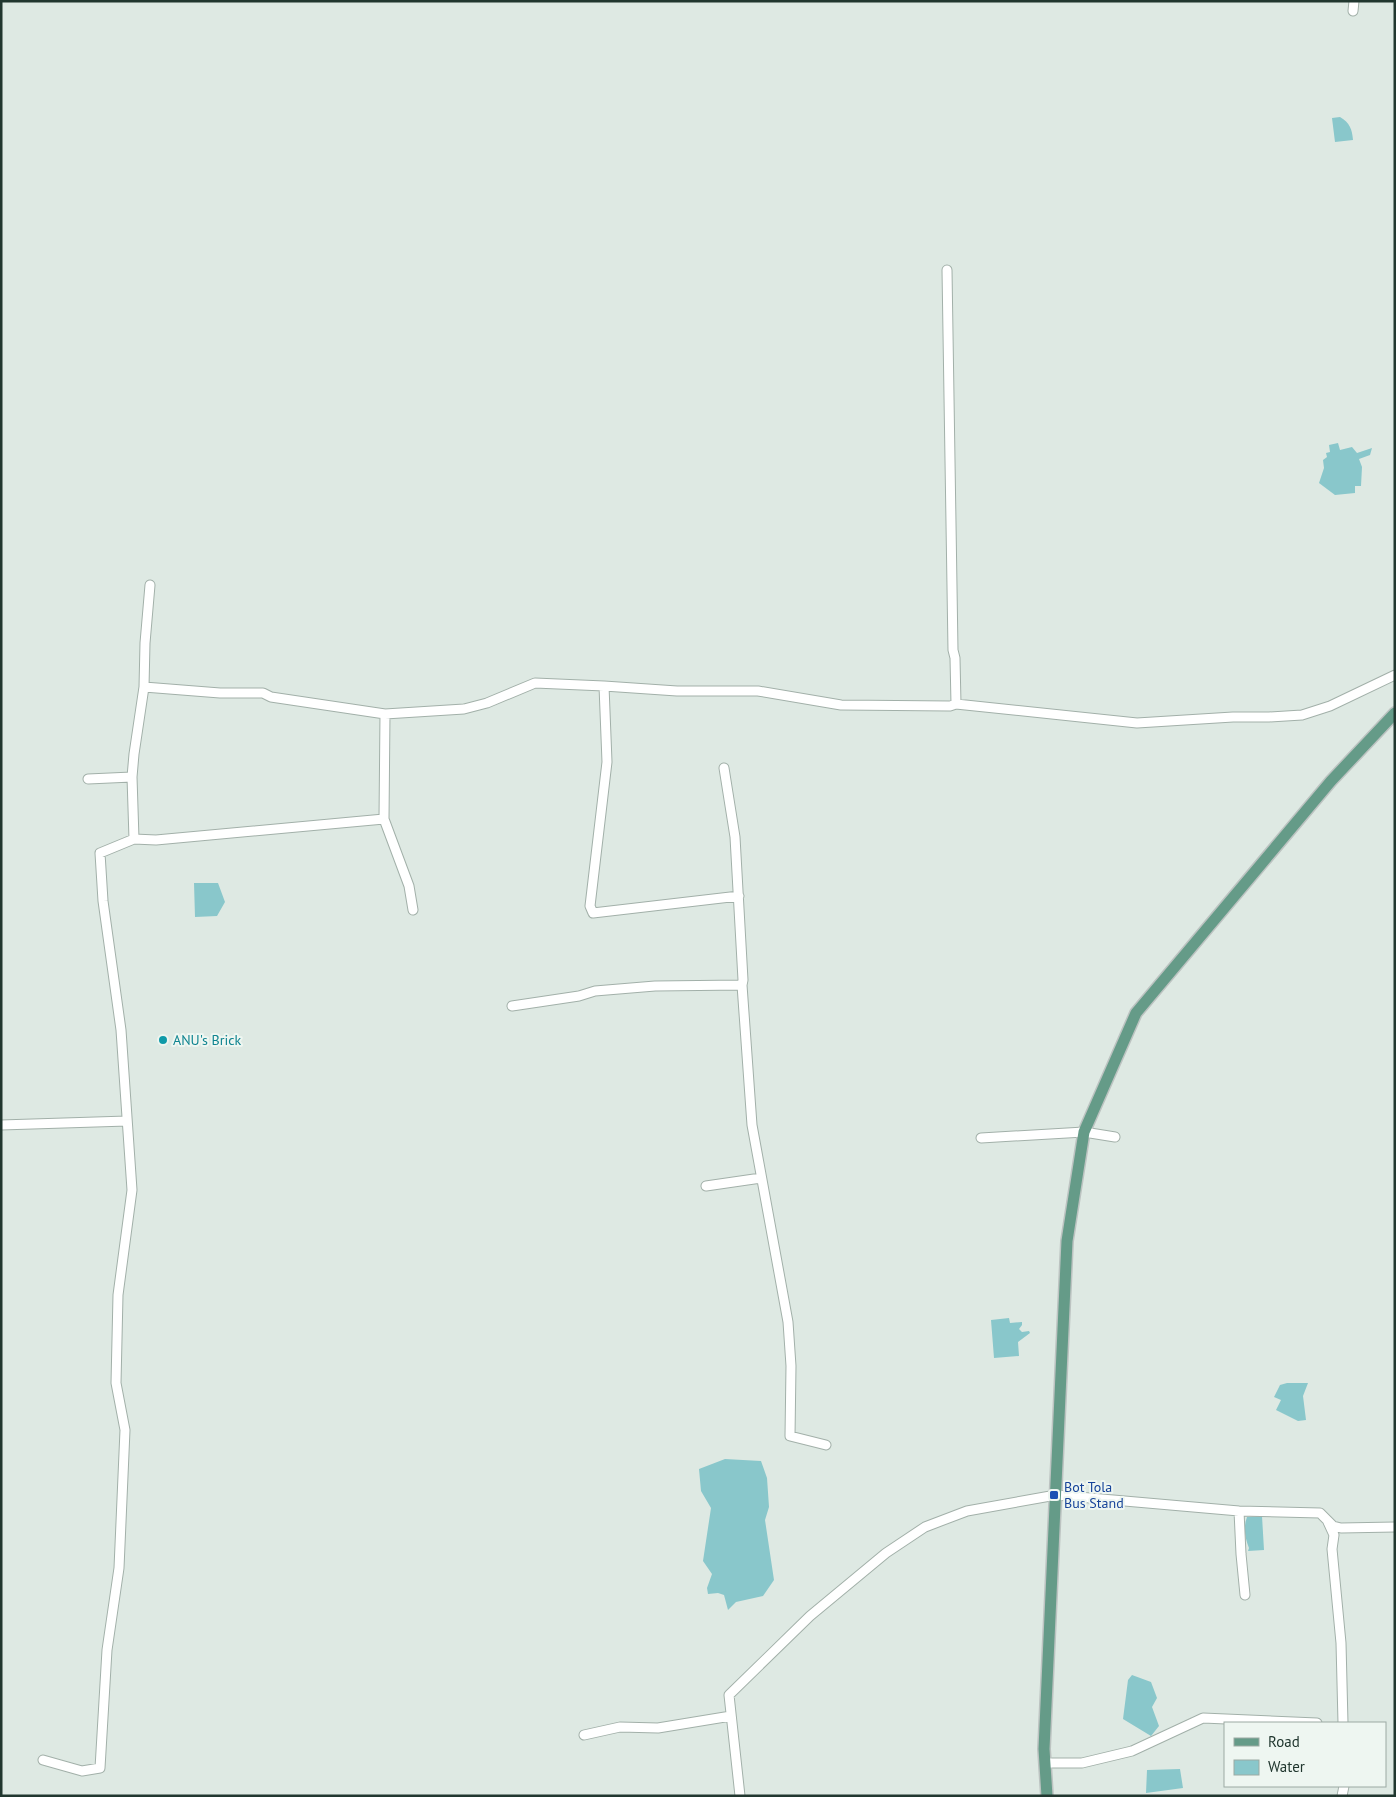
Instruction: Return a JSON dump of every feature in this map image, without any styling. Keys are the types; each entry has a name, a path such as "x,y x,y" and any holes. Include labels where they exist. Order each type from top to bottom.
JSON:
{"main road":[{"path":"1047,1796 1045,1763 1067,1241 1084,1132 1136,1013 1330,782 1395,713"}],"street":[{"path":"1353,12 1354,1"},
{"path":"947,270 953,650 955,658 956,704"},
{"path":"134,839 132,777 144,687 145,643 150,585"},
{"path":"144,687 220,693 263,693 271,697 385,714 464,709 487,703 535,683 677,691 758,691 841,705 950,706 956,704 1137,723 1302,715 1330,706 1395,675"},
{"path":"604,686 607,762 590,906 593,913 739,896"},
{"path":"385,714 384,819 409,886 413,910"},
{"path":"724,768 735,837 742,985 752,1125 788,1322 791,1366 790,1436 826,1445"},
{"path":"88,778 132,777"},
{"path":"43,1760 82,1771 100,1768 107,1650 119,1568 125,1430 116,1383 118,1295 132,1190 121,1030 103,901 100,853 134,839 156,840 384,819"},
{"path":"512,1006 579,996 595,990 655,986 742,985"},
{"path":"1,1125 127,1121"},
{"path":"981,1138 1084,1132 1115,1137"},
{"path":"706,1186 761,1178"},
{"path":"740,1796 729,1695 810,1616 886,1552 925,1527 967,1511 1056,1495 1240,1512 1320,1513 1324,1516 1334,1535 1332,1549 1341,1643 1342,1722"},
{"path":"1240,1512 1241,1554 1245,1595"},
{"path":"1328,1522 1333,1526 1341,1528 1395,1527"},
{"path":"584,1736 620,1727 658,1728 731,1716"},
{"path":"1045,1763 1082,1763 1132,1751 1203,1718 1294,1722"}],"water":[{"path":"1340,117 1350,127 1353,140 1335,142 1332,118"},
{"path":"1338,443 1340,450 1352,447 1357,453 1372,448 1370,455 1359,459 1362,467 1361,486 1355,486 1355,493 1335,495 1319,483 1324,468 1323,460 1327,457 1326,453 1330,452 1329,445"},
{"path":"194,883 218,883 225,902 217,916 195,917"},
{"path":"1009,1318 1010,1323 1022,1322 1019,1329 1022,1332 1029,1331 1030,1333 1018,1342 1019,1356 994,1358 991,1320"},
{"path":"1308,1383 1303,1396 1306,1420 1298,1421 1276,1410 1281,1400 1274,1397 1280,1385"},
{"path":"725,1459 761,1461 767,1478 769,1507 765,1520 774,1580 763,1596 736,1602 728,1610 724,1595 718,1593 708,1594 707,1588 712,1574 703,1561 711,1508 701,1491 699,1469"},
{"path":"1262,1516 1264,1550 1248,1551 1245,1529 1247,1517"},
{"path":"1132,1675 1151,1682 1157,1698 1152,1707 1159,1726 1151,1736 1123,1719 1128,1680"},
{"path":"1180,1769 1183,1788 1146,1793 1147,1770"}],"place":[{"name":"ANU's Brick","path":"163,1040"},
{"name":"Bot Tola Bus Stand","path":"1054,1495"}]}
